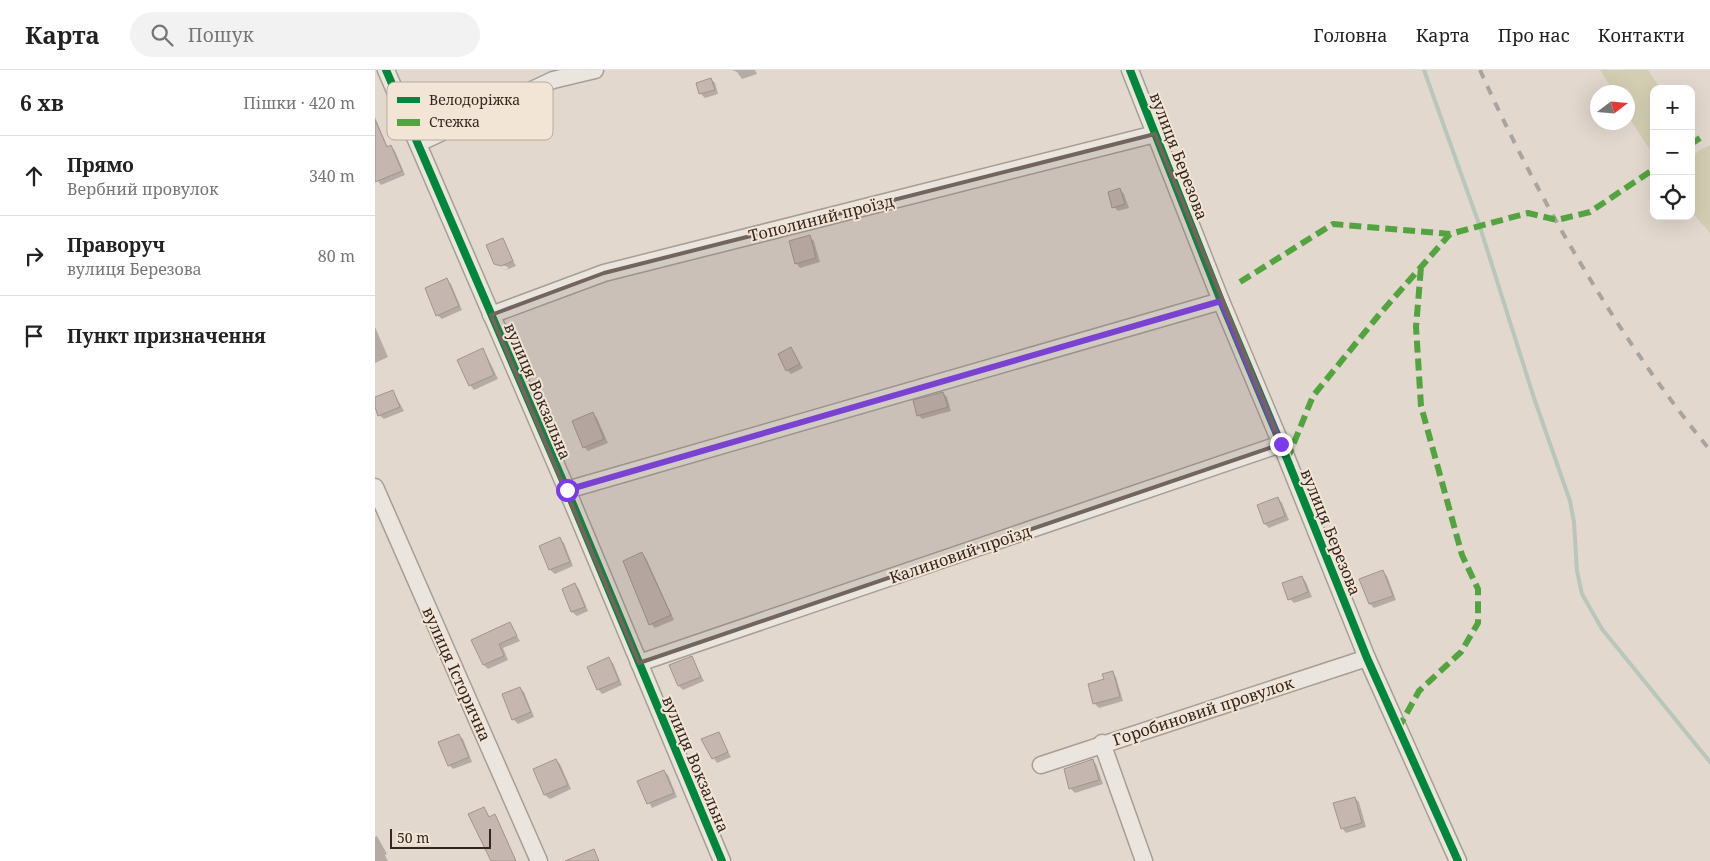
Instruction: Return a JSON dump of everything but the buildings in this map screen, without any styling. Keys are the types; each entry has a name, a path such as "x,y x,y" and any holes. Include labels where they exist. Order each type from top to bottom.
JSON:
{"street":[{"name":"вулиця Вокзальна","path":"387,70 392,82"},
{"path":"549,82 595,70"},
{"name":"вулиця Березова","path":"1130,70 1221,301 1367,658 1458,861"},
{"name":"Тополиний проїзд","path":"491,315 603,273 1155,134"},
{"name":"вулиця Вокзальна","path":"418,140 567,490 721,861"},
{"path":"419,143 425,140"},
{"path":"567,490 1221,301"},
{"name":"Калиновий проїзд","path":"639,663 1281,444"},
{"name":"вулиця Історична","path":"375,487 539,861"},
{"name":"Горобиновий провулок","path":"1041,765 1367,658"},
{"path":"1102,744 1144,861"}],"highlighted area":[{"path":"1155,134 1281,444 639,663 491,315 604,273"}],"shaded area":[{"path":"1600,70 1648,70 1658,85 1650,85 1650,150 1635,127 1635,85 1610,85"},
{"path":"1710,145 1710,233 1695,216 1695,154"}],"waterway":[{"path":"1424,70 1479,224 1534,398 1570,501 1574,522 1577,571 1582,594 1602,629 1710,762"}],"railway":[{"path":"1480,70 1528,168 1583,268 1644,363 1710,450"}],"marked path":[{"path":"1695,141 1700,138"},
{"path":"1287,460 1313,396 1378,316 1450,234 1528,213 1557,220 1590,212 1650,172"},
{"path":"1240,282 1333,224 1450,234"},
{"path":"1398,729 1419,691 1461,652 1478,623 1478,589 1462,555 1421,406 1416,327 1421,267"}],"cycle path":[{"path":"386,70 391,82"},
{"path":"1130,70 1221,301 1367,658 1458,861"},
{"path":"416,140 567,490 722,861"}],"route":[{"path":"567,490 1221,301 1281,444"}]}
